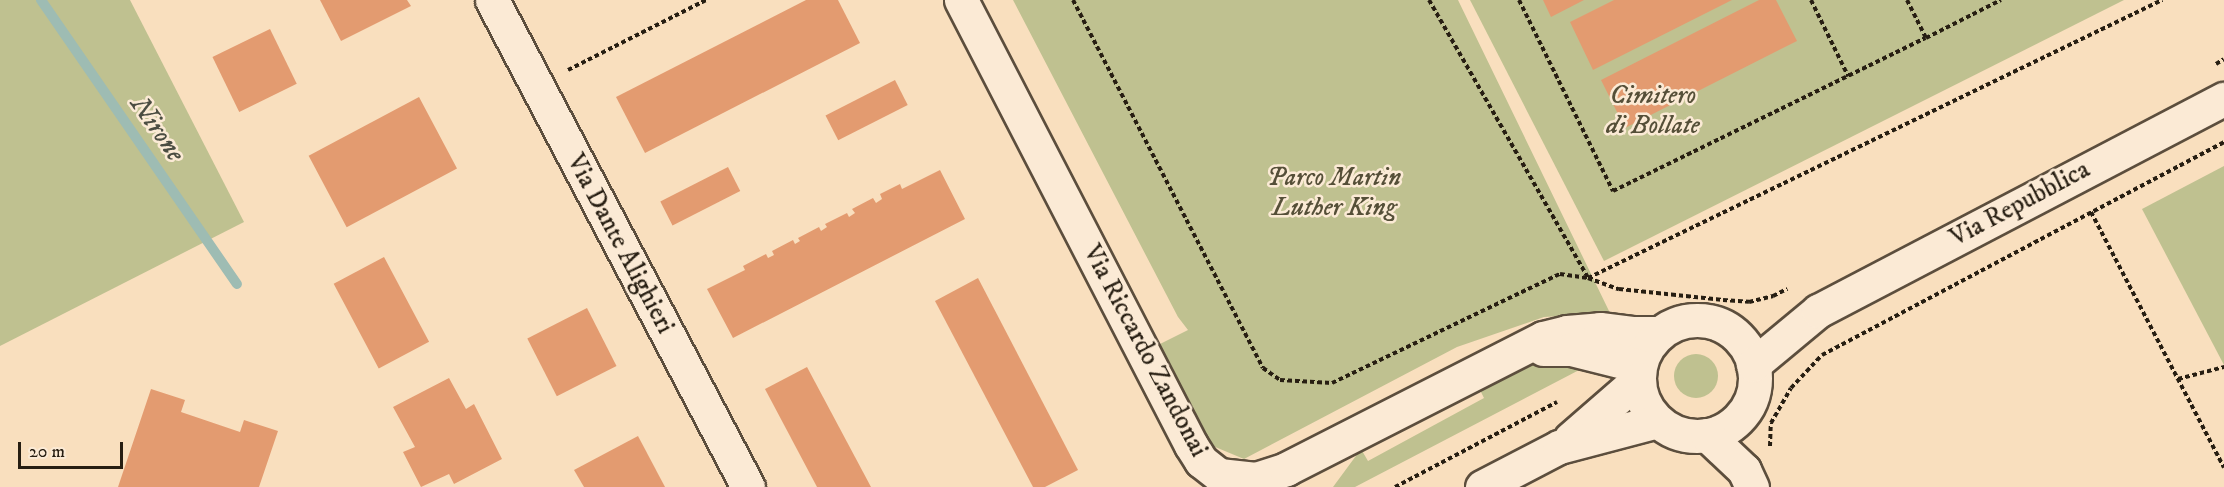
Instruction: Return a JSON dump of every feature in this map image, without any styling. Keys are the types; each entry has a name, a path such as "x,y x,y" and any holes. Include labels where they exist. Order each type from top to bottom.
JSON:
{"street":[{"name":"Via Dante Alighieri","path":"492,0 748,487"},
{"name":"Via Riccardo Zandonai","path":"961,0 1191,446 1202,461 1219,475 1256,479 1286,469 1511,352 1543,338 1567,332 1600,329 1660,333"},
{"name":"Via Repubblica","path":"1753,365 1818,311 2224,99"},
{"name":"Via Repubblica","path":"1734,333 1818,311"},
{"path":"1697,320 1717,323 1734,333 1746,348 1753,365 1750,402 1739,418 1725,429 1707,435 1682,434 1658,422 1641,395 1639,373 1647,348 1660,333 1677,323 1697,320"},
{"name":"Via Riccardo Zandonai","path":"1511,352 1571,349 1639,373"},
{"path":"1559,447 1639,373"},
{"path":"1739,418 1755,472"},
{"path":"1482,487 1559,447 1658,422"},
{"path":"1707,435 1755,472"}],"path":[{"path":"567,70 706,0"},
{"path":"1073,0 1244,336 1263,368 1280,380 1332,383 1560,274 1587,278 1619,289 1749,302 1773,296 1792,286"},
{"path":"1429,0 1587,278"},
{"path":"1519,0 1613,190 2001,0"},
{"path":"1811,0 1848,76"},
{"path":"1907,0 1926,38"},
{"path":"1587,278 2162,0"},
{"path":"2206,69 2224,59"},
{"path":"1755,472 1771,423 1791,388 1822,355 2224,142"},
{"path":"2091,212 2224,468"},
{"path":"2178,379 2224,367"},
{"path":"1395,487 1558,401"}],"green space":[{"path":"0,0 130,0 244,222 0,346"},
{"name":"Parco Martin Luther King","path":"1013,0 1458,0 1610,313 1544,317 1457,347 1244,459 1208,444 1158,345 1188,330 1178,317"},
{"name":"Cimitero di Bollate","path":"1470,0 2124,0 1604,261"},
{"path":"2224,166 2224,365 2142,209"},
{"path":"1696,354 1711,361 1718,376 1711,391 1696,398 1681,391 1674,376 1681,361"},
{"path":"1545,359 1583,368 1355,487 1333,487 1361,449 1368,461 1484,398 1479,388 1532,362"}],"building":[{"path":"320,0 407,0 411,6 341,41"},
{"path":"806,0 838,0 860,43 645,153 616,97"},
{"path":"1543,0 1584,0 1551,17"},
{"path":"1614,0 1732,0 1593,70 1570,22"},
{"path":"1759,0 1776,0 1797,41 1625,128 1601,80"},
{"path":"270,29 297,84 239,112 212,57"},
{"path":"895,80 908,105 838,140 826,115"},
{"path":"419,97 457,169 347,227 309,156"},
{"path":"728,167 740,191 673,226 660,202"},
{"path":"940,170 965,219 733,338 707,289 745,270 743,266 766,254 768,258 774,255 772,251 793,240 795,244 800,241 798,238 819,227 821,231 827,227 825,224 847,213 849,217 855,213 852,209 873,198 876,203 882,199 880,194 900,184 902,189"},
{"path":"384,257 429,342 379,369 334,284"},
{"path":"978,278 1078,470 1045,487 1033,487 935,301"},
{"path":"587,308 617,366 557,396 527,338"},
{"path":"807,367 871,487 817,487 765,389"},
{"path":"449,378 466,409 474,404 502,459 454,484 449,474 421,487 403,452 415,447 393,407"},
{"path":"151,389 185,400 181,412 240,432 244,420 278,431 259,487 118,487"},
{"path":"638,436 665,487 584,487 574,470"}],"waterway":[{"name":"Nirone","path":"41,0 237,284"}]}
